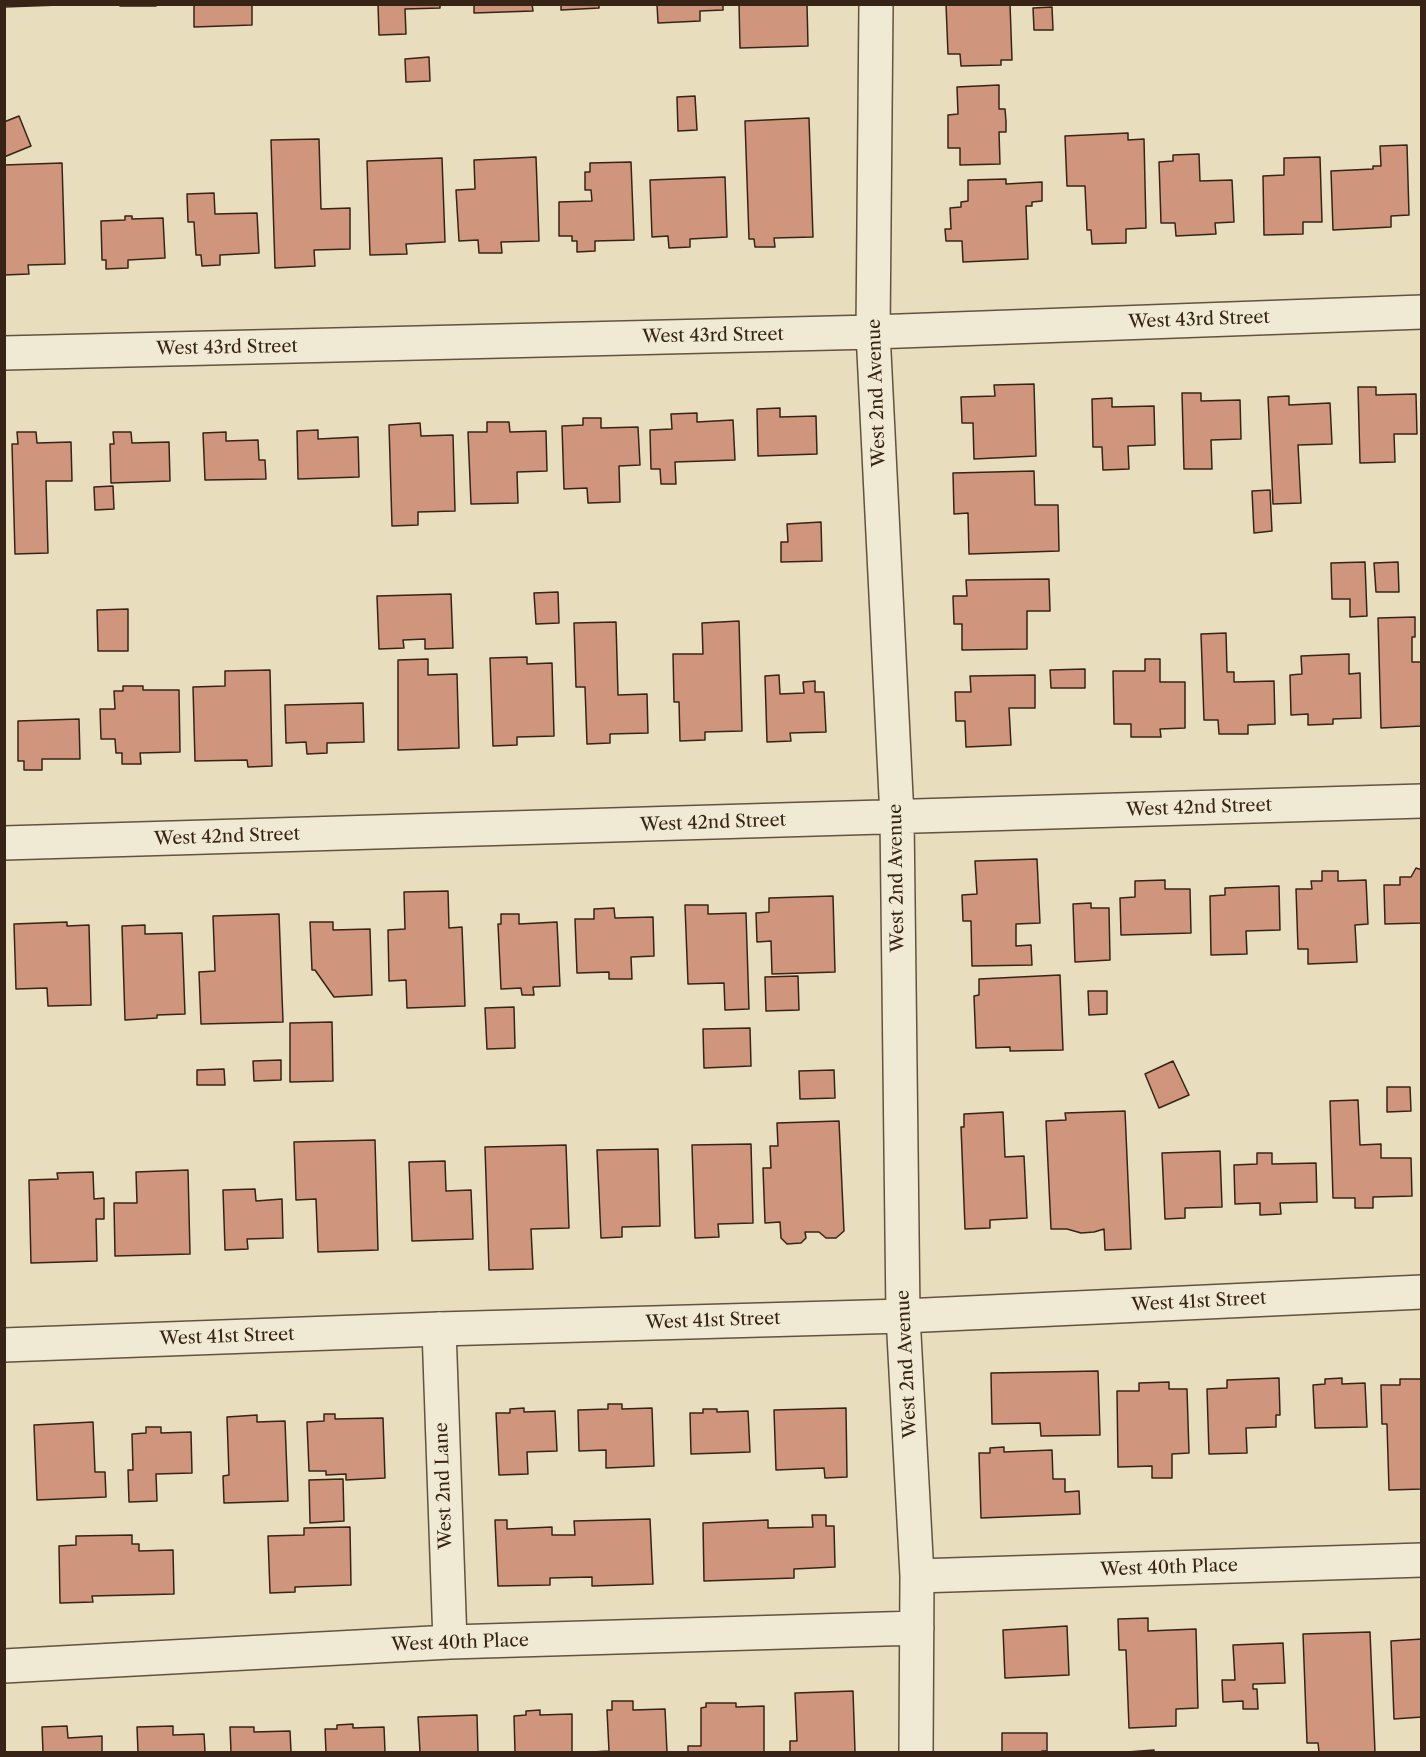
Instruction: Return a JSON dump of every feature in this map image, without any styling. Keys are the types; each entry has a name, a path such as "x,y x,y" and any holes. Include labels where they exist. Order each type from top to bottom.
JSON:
{"street":[{"name":"West 2nd Avenue","path":"876,4 873,332 897,817 903,1316 917,1576 916,1752"},
{"name":"West 43rd Street","path":"4,353 873,332 1422,312"},
{"name":"West 42nd Street","path":"4,843 1422,801"},
{"name":"West 41st Street","path":"4,1345 439,1329 903,1316 1422,1292"},
{"name":"West 2nd Lane","path":"439,1329 450,1642"},
{"name":"West 40th Place","path":"917,1576 1422,1560"},
{"name":"West 40th Place","path":"4,1666 450,1642 917,1628"}],"building":[{"path":"4,4 59,4 59,5 4,7"},
{"path":"120,4 156,4 156,6 120,6"},
{"path":"194,4 252,4 252,25 194,27"},
{"path":"378,4 440,4 440,8 405,9 406,34 379,35"},
{"path":"474,4 532,4 533,11 474,13"},
{"path":"561,4 599,4 599,8 561,10"},
{"path":"657,4 723,4 723,10 700,11 700,21 658,23"},
{"path":"739,4 807,4 808,46 740,48"},
{"path":"946,4 1010,4 1012,60 1001,60 1001,65 961,66 960,54 948,54"},
{"path":"1052,7 1053,30 1034,30 1033,8"},
{"path":"429,57 430,81 406,82 405,59"},
{"path":"999,85 999,109 1005,109 1006,121 1006,132 999,132 1000,164 960,165 960,148 948,148 948,115 958,114 957,87"},
{"path":"695,96 697,130 678,131 677,97"},
{"path":"19,116 31,146 4,157 4,122"},
{"path":"809,118 813,237 774,238 775,247 755,247 754,239 749,239 745,121"},
{"path":"1128,133 1128,140 1144,139 1146,228 1126,229 1126,243 1092,244 1091,230 1087,230 1085,186 1067,186 1065,136"},
{"path":"319,139 321,209 350,208 350,249 314,250 315,266 275,268 271,140"},
{"path":"1407,145 1409,215 1391,216 1391,227 1333,230 1331,171 1373,169 1373,166 1381,166 1380,146"},
{"path":"1199,154 1200,181 1232,180 1234,222 1215,223 1216,234 1176,236 1175,223 1161,223 1159,162 1173,161 1173,155"},
{"path":"536,157 539,241 501,242 502,253 479,253 478,240 459,241 456,190 475,189 474,160"},
{"path":"1320,157 1322,222 1303,222 1303,234 1264,235 1263,176 1284,175 1284,158"},
{"path":"442,158 445,242 406,244 407,254 370,255 367,161"},
{"path":"631,162 634,240 595,241 595,251 577,252 577,241 572,241 572,236 559,236 559,202 592,201 591,190 585,190 585,172 590,172 590,163"},
{"path":"62,163 65,264 28,265 29,274 4,275 4,165"},
{"path":"725,177 727,237 690,239 690,247 669,248 668,236 652,237 650,180"},
{"path":"1006,179 1006,184 1042,182 1042,201 1032,202 1032,206 1026,206 1028,259 963,262 962,241 946,241 945,229 951,229 950,208 961,207 961,202 968,201 968,180"},
{"path":"214,193 215,214 257,213 259,253 220,255 220,265 202,266 201,255 196,255 194,222 188,222 187,194"},
{"path":"125,216 132,216 132,219 163,218 165,258 128,260 128,268 106,269 106,260 102,260 101,221 125,220"},
{"path":"1034,384 1036,456 974,459 973,423 962,423 961,397 995,396 994,385"},
{"path":"1358,387 1376,387 1376,395 1416,394 1417,434 1394,434 1395,462 1360,463"},
{"path":"1182,393 1201,393 1201,401 1240,400 1241,439 1211,440 1212,469 1184,469"},
{"path":"1289,396 1289,405 1330,403 1332,444 1298,445 1301,503 1273,504 1268,397"},
{"path":"1112,398 1112,407 1154,406 1155,445 1128,446 1129,469 1103,470 1102,447 1093,447 1092,399"},
{"path":"780,408 780,417 816,416 817,454 758,456 757,409"},
{"path":"697,413 697,422 733,420 735,460 675,462 676,484 661,484 660,469 651,469 650,430 672,429 671,414"},
{"path":"583,418 601,418 601,428 638,427 640,465 619,466 620,502 588,503 587,488 564,489 562,426 583,425"},
{"path":"487,422 509,422 510,432 546,431 547,471 517,472 518,503 471,504 468,432 487,432"},
{"path":"420,423 421,436 453,435 455,511 418,512 418,525 392,526 389,425"},
{"path":"318,430 318,439 358,437 359,477 298,479 297,431"},
{"path":"17,432 36,432 37,443 71,442 72,481 46,481 48,553 15,554 12,444 18,444"},
{"path":"113,432 131,432 132,443 169,442 170,481 111,483 110,444 114,444"},
{"path":"226,432 226,441 258,440 259,460 265,460 266,479 205,480 203,433"},
{"path":"1034,471 1035,505 1058,505 1059,551 969,554 968,513 954,514 953,473"},
{"path":"113,486 114,509 95,510 94,487"},
{"path":"1270,490 1272,531 1254,533 1252,491"},
{"path":"821,522 822,561 781,562 781,542 788,542 787,524"},
{"path":"1365,562 1367,616 1350,617 1350,599 1332,599 1331,563"},
{"path":"1398,562 1399,592 1376,592 1374,563"},
{"path":"1049,579 1050,611 1027,611 1027,649 962,650 962,624 954,624 953,596 967,596 966,580"},
{"path":"558,592 559,623 536,624 534,593"},
{"path":"451,594 453,648 425,649 425,639 403,640 404,648 379,649 377,596"},
{"path":"128,609 128,651 98,651 97,610"},
{"path":"1415,617 1412,662 1422,662 1422,726 1381,728 1378,618"},
{"path":"739,621 742,731 705,732 705,740 680,741 679,702 674,702 673,654 703,654 702,623"},
{"path":"616,622 618,695 647,694 648,733 610,734 610,743 587,744 585,687 576,687 574,623"},
{"path":"1226,633 1227,672 1234,672 1234,682 1274,681 1275,724 1248,725 1248,734 1219,734 1218,720 1204,720 1201,634"},
{"path":"1349,654 1349,674 1360,673 1361,718 1333,719 1333,724 1308,725 1308,714 1291,715 1290,675 1302,674 1301,656"},
{"path":"527,657 527,664 552,663 554,736 517,737 517,745 493,746 490,658"},
{"path":"428,659 428,675 457,674 459,748 398,750 398,660"},
{"path":"1145,659 1160,659 1160,682 1185,682 1185,728 1160,729 1161,737 1131,737 1131,724 1114,724 1113,671 1145,671"},
{"path":"1085,669 1085,688 1051,688 1050,670"},
{"path":"270,670 272,766 248,767 247,760 195,761 193,687 225,686 225,671"},
{"path":"779,675 780,694 804,693 803,682 815,681 815,692 824,692 826,732 790,733 791,741 767,742 765,676"},
{"path":"1035,675 1035,708 1009,708 1011,745 966,747 965,721 956,721 955,692 971,692 970,676"},
{"path":"123,686 143,686 143,690 179,690 180,752 140,753 141,764 122,764 122,753 116,753 115,739 101,739 100,709 115,709 114,691 123,691"},
{"path":"363,703 364,742 327,743 327,753 307,754 306,742 286,743 285,705"},
{"path":"79,719 80,759 42,759 42,770 24,770 24,761 18,761 18,721"},
{"path":"1037,859 1040,923 1016,924 1016,946 1031,945 1032,965 972,966 971,921 963,921 962,895 977,894 975,861"},
{"path":"1416,868 1422,870 1422,923 1385,924 1384,885 1400,885 1400,877 1411,877"},
{"path":"1322,871 1338,871 1338,881 1366,880 1368,924 1355,925 1357,962 1308,964 1308,949 1298,949 1296,889 1312,889 1311,881 1322,881"},
{"path":"1165,880 1165,889 1190,889 1191,933 1121,935 1120,898 1135,897 1135,881"},
{"path":"1279,886 1280,930 1246,931 1247,954 1211,955 1210,896 1225,895 1225,888"},
{"path":"448,891 449,928 462,927 465,1006 407,1008 406,980 389,981 388,930 405,929 404,892"},
{"path":"833,896 835,972 772,974 771,941 757,942 756,913 769,912 769,898"},
{"path":"1091,903 1091,908 1109,908 1110,960 1075,962 1073,904"},
{"path":"685,905 708,905 708,914 746,913 749,1009 725,1010 724,983 688,984"},
{"path":"614,908 615,918 653,917 654,956 631,957 632,979 609,979 609,972 577,973 575,919 594,919 594,909"},
{"path":"279,914 283,1022 201,1024 199,972 215,971 213,916"},
{"path":"501,914 519,914 519,924 557,922 560,986 533,987 534,995 522,995 521,988 501,989 498,924 501,924"},
{"path":"67,922 67,926 89,925 91,1005 48,1006 47,988 16,989 14,924"},
{"path":"310,922 333,922 333,930 370,929 372,995 334,997 315,970 312,970"},
{"path":"145,925 145,934 182,933 185,1014 125,1020 122,926"},
{"path":"1060,975 1063,1050 1010,1051 1010,1047 976,1048 974,996 979,995 979,979"},
{"path":"798,976 799,1010 766,1011 765,977"},
{"path":"1088,991 1107,991 1107,1014 1089,1015"},
{"path":"514,1007 515,1048 487,1049 485,1008"},
{"path":"332,1022 333,1081 290,1082 290,1023"},
{"path":"750,1028 751,1066 704,1068 703,1029"},
{"path":"281,1060 281,1080 254,1081 253,1061"},
{"path":"1173,1061 1189,1095 1159,1108 1145,1074"},
{"path":"224,1069 225,1085 197,1085 197,1070"},
{"path":"834,1070 835,1098 800,1099 799,1071"},
{"path":"1387,1087 1410,1087 1411,1111 1387,1112"},
{"path":"1358,1100 1360,1145 1381,1144 1381,1158 1411,1158 1412,1196 1373,1197 1373,1208 1355,1208 1355,1198 1333,1198 1330,1101"},
{"path":"1125,1111 1131,1249 1105,1250 1104,1229 1081,1233 1067,1229 1051,1229 1046,1121 1066,1120 1065,1113"},
{"path":"1003,1112 1005,1157 1024,1156 1027,1218 990,1220 990,1228 965,1229 961,1127 964,1127 964,1114"},
{"path":"839,1121 844,1231 836,1238 826,1238 819,1232 805,1232 806,1238 801,1243 787,1244 781,1238 780,1222 765,1223 763,1168 771,1168 770,1146 778,1146 777,1123"},
{"path":"375,1140 378,1250 318,1252 316,1199 296,1200 294,1142"},
{"path":"751,1144 753,1223 718,1224 719,1237 695,1238 692,1145"},
{"path":"566,1145 569,1228 531,1229 533,1269 489,1270 485,1147"},
{"path":"658,1149 660,1226 622,1227 622,1237 601,1238 597,1150"},
{"path":"1220,1151 1222,1207 1185,1208 1185,1218 1165,1219 1162,1153"},
{"path":"1257,1153 1272,1153 1272,1164 1316,1163 1317,1202 1280,1203 1281,1214 1260,1215 1260,1203 1235,1204 1234,1165 1257,1164"},
{"path":"445,1161 446,1191 471,1190 473,1239 412,1241 409,1162"},
{"path":"188,1170 190,1254 115,1256 114,1203 137,1203 136,1172"},
{"path":"93,1172 94,1199 104,1198 104,1219 96,1219 97,1261 31,1263 29,1180 58,1179 57,1173"},
{"path":"255,1189 256,1201 282,1199 283,1238 247,1239 248,1249 225,1250 223,1190"},
{"path":"1098,1371 1100,1435 1041,1436 1040,1423 992,1424 991,1373"},
{"path":"1279,1378 1280,1415 1276,1415 1276,1427 1246,1428 1247,1453 1209,1454 1207,1389 1227,1388 1227,1380"},
{"path":"1342,1378 1342,1384 1365,1383 1367,1427 1315,1428 1313,1385 1325,1384 1325,1379"},
{"path":"1400,1379 1422,1379 1422,1489 1389,1490 1387,1424 1382,1424 1381,1385 1400,1385"},
{"path":"1169,1382 1169,1389 1187,1389 1189,1453 1172,1454 1172,1478 1152,1478 1152,1466 1118,1467 1117,1391 1139,1391 1139,1383"},
{"path":"608,1404 622,1404 622,1409 652,1408 654,1466 606,1468 606,1450 579,1451 578,1410 608,1409"},
{"path":"524,1408 524,1412 555,1411 557,1451 527,1452 528,1474 499,1475 496,1413 510,1413 510,1409"},
{"path":"846,1408 847,1477 825,1478 824,1468 776,1470 774,1410"},
{"path":"703,1409 717,1409 717,1412 748,1411 750,1452 691,1454 690,1413 703,1413"},
{"path":"324,1414 335,1414 335,1419 383,1418 385,1478 346,1480 346,1474 326,1475 326,1471 309,1471 307,1422 324,1421"},
{"path":"257,1415 257,1422 285,1421 288,1501 224,1503 223,1476 229,1475 227,1417"},
{"path":"93,1422 95,1472 105,1472 106,1497 37,1500 34,1425"},
{"path":"146,1427 161,1427 161,1433 191,1432 192,1473 156,1474 157,1501 129,1502 128,1470 133,1470 132,1434 146,1433"},
{"path":"1004,1447 1004,1452 1052,1450 1053,1479 1065,1479 1065,1492 1079,1491 1080,1514 981,1518 979,1453 990,1453 990,1448"},
{"path":"343,1479 344,1521 310,1523 309,1480"},
{"path":"812,1515 826,1515 826,1526 834,1526 835,1567 794,1569 794,1578 704,1581 703,1523 768,1520 768,1528 813,1527"},
{"path":"650,1519 653,1584 592,1586 592,1577 550,1578 550,1585 498,1586 495,1520 507,1520 507,1529 552,1527 552,1535 575,1535 574,1521"},
{"path":"350,1527 351,1585 295,1587 295,1592 270,1593 268,1536 304,1535 304,1528"},
{"path":"132,1535 132,1544 139,1544 139,1551 173,1550 174,1594 92,1596 93,1602 60,1603 59,1546 76,1545 76,1536"},
{"path":"1148,1618 1148,1631 1196,1629 1198,1708 1176,1709 1176,1726 1129,1728 1126,1650 1119,1650 1118,1619"},
{"path":"1067,1626 1069,1675 1005,1678 1003,1630"},
{"path":"1370,1632 1375,1752 1319,1752 1318,1743 1307,1743 1303,1634"},
{"path":"1422,1639 1422,1717 1394,1719 1391,1641"},
{"path":"1283,1643 1285,1683 1253,1684 1253,1689 1257,1689 1258,1709 1243,1709 1243,1701 1223,1702 1222,1680 1235,1680 1233,1645"},
{"path":"853,1691 855,1752 790,1752 790,1741 797,1741 795,1693"},
{"path":"612,1701 633,1701 633,1710 665,1709 667,1752 592,1752 609,1751 607,1710 612,1710"},
{"path":"706,1703 736,1703 736,1707 764,1706 764,1752 688,1752 688,1746 701,1746 701,1708 706,1707"},
{"path":"540,1710 540,1715 572,1714 572,1752 515,1752 514,1716 526,1715 526,1711"},
{"path":"477,1715 478,1752 420,1752 418,1717"},
{"path":"353,1724 353,1728 384,1727 385,1752 326,1752 325,1729 337,1729 337,1725"},
{"path":"67,1726 68,1738 102,1736 102,1752 43,1752 42,1727"},
{"path":"173,1726 173,1735 204,1734 205,1752 138,1752 137,1727"},
{"path":"230,1727 254,1727 254,1732 290,1731 291,1752 231,1752"},
{"path":"1002,1733 1047,1733 1047,1751 1002,1752"},
{"path":"1154,1750 1154,1752 1127,1752"}]}
